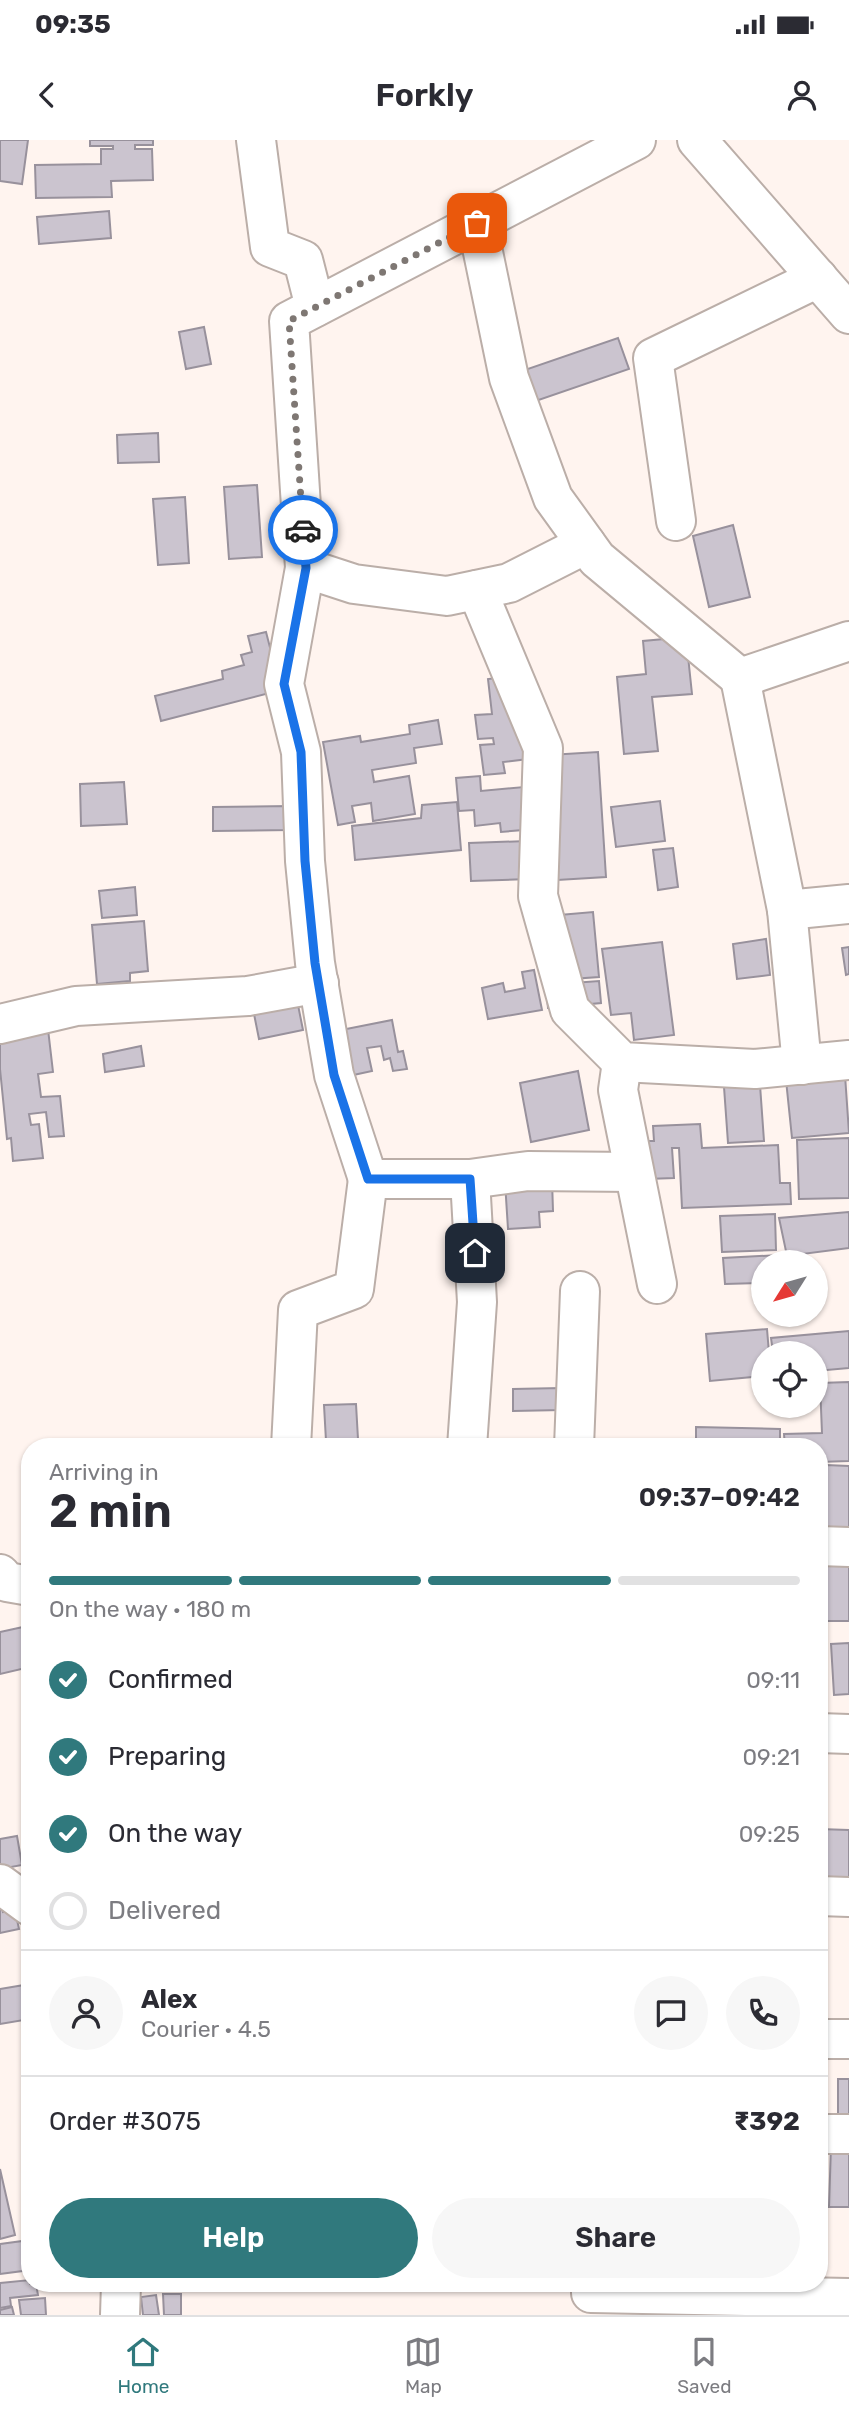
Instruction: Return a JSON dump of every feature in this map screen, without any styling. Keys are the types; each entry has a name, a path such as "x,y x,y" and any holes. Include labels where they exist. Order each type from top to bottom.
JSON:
{"street":[{"path":"256,140 270,247 303,260 316,307"},
{"path":"291,1438 298,1310 354,1289 368,1179 334,1075 319,983 305,861 301,752 284,684 306,568 289,321 636,140"},
{"path":"696,140 849,314"},
{"path":"477,223 509,378 553,498 597,559 740,678 787,910 802,1065"},
{"path":"676,521 653,358 818,278"},
{"path":"306,568 354,584 447,596 509,583 586,544"},
{"path":"477,590 543,748 538,896 570,1010 622,1062 755,1069 849,1060"},
{"path":"740,678 849,641"},
{"path":"787,910 849,904"},
{"path":"0,1024 76,1006 248,996 319,983"},
{"path":"622,1062 618,1090 657,1284"},
{"path":"368,1179 470,1179 528,1171 634,1171"},
{"path":"468,1438 477,1302 470,1179"},
{"path":"574,1438 580,1291"},
{"path":"828,1546 849,1547"},
{"path":"0,1574 7,1582 21,1584"},
{"path":"828,1733 849,1734"},
{"path":"0,1884 21,1899"},
{"path":"828,1896 849,1896"},
{"path":"828,2039 849,2039"},
{"path":"828,2134 849,2134"},
{"path":"120,2315 121,2292"},
{"path":"591,2297 849,2298"}],"building":[{"path":"0,140 28,140 22,184 0,181"},
{"path":"90,140 153,140 153,145 135,145 135,149 152,149 153,180 111,181 112,197 36,198 35,165 101,164 101,149 113,149 113,146 90,146"},
{"path":"109,211 111,238 39,244 37,217"},
{"path":"204,327 211,364 186,369 179,332"},
{"path":"618,338 629,369 524,405 513,374"},
{"path":"158,433 159,462 118,463 117,435"},
{"path":"257,485 262,557 229,559 224,487"},
{"path":"185,497 189,563 158,565 153,499"},
{"path":"733,525 750,597 709,607 693,536"},
{"path":"266,632 281,690 161,721 155,696 223,679 222,671 244,665 241,655 252,652 248,636"},
{"path":"686,637 692,694 652,697 658,751 624,754 617,677 646,674 643,641"},
{"path":"519,675 528,759 503,762 505,773 484,775 480,745 494,744 493,738 478,739 475,715 492,714 488,679"},
{"path":"438,720 442,744 414,748 416,763 372,770 374,782 409,776 415,814 373,821 371,803 352,806 355,822 338,825 323,742 360,736 361,742 410,734 409,725"},
{"path":"598,752 606,877 541,881 533,756"},
{"path":"480,776 481,791 524,787 523,830 501,832 500,823 475,826 474,810 459,811 456,778"},
{"path":"124,782 127,824 81,826 80,784"},
{"path":"660,801 665,841 616,847 611,807"},
{"path":"457,802 461,850 355,860 352,826 421,818 422,805"},
{"path":"290,806 290,830 213,831 213,807"},
{"path":"527,841 529,879 471,881 469,843"},
{"path":"673,848 678,887 658,890 653,850"},
{"path":"135,887 137,915 102,918 99,891"},
{"path":"593,912 599,977 543,981 537,917"},
{"path":"144,921 148,971 130,973 130,981 97,984 92,925"},
{"path":"766,939 770,975 737,979 733,944"},
{"path":"662,942 674,1035 634,1040 631,1013 611,1015 602,949"},
{"path":"849,947 849,974 846,975 842,948"},
{"path":"534,970 542,1010 488,1019 482,988 503,983 505,992 525,988 522,972"},
{"path":"292,975 303,1030 259,1039 248,984"},
{"path":"599,981 601,1003 548,1008 546,985"},
{"path":"46,1012 53,1072 38,1074 41,1097 60,1096 64,1136 49,1137 46,1112 29,1114 31,1125 39,1124 43,1158 13,1161 11,1138 7,1139 0,1069 0,1016"},
{"path":"392,1020 398,1052 403,1051 407,1069 393,1071 390,1058 384,1060 381,1046 367,1048 372,1071 335,1079 326,1033"},
{"path":"141,1046 144,1066 105,1072 103,1054"},
{"path":"578,1071 589,1130 531,1142 520,1083"},
{"path":"845,1075 849,1133 792,1138 786,1080"},
{"path":"760,1085 764,1141 728,1143 724,1087"},
{"path":"700,1124 702,1148 778,1145 780,1183 790,1183 791,1204 682,1208 679,1148 672,1148 674,1178 647,1179 644,1141 654,1141 653,1126"},
{"path":"849,1138 849,1198 799,1199 797,1140"},
{"path":"552,1180 553,1211 539,1212 540,1227 508,1229 505,1182"},
{"path":"849,1212 849,1248 786,1250 779,1218"},
{"path":"775,1214 776,1250 722,1252 720,1216"},
{"path":"751,1257 751,1283 725,1284 723,1258"},
{"path":"767,1329 768,1341 751,1341 751,1377 710,1381 706,1334"},
{"path":"849,1331 849,1368 828,1370 828,1341 771,1341 771,1338"},
{"path":"849,1382 849,1461 828,1462 828,1438 784,1438 784,1434 822,1433 821,1418 828,1418 828,1383"},
{"path":"561,1388 562,1410 513,1411 513,1389"},
{"path":"356,1404 358,1438 326,1438 324,1405"},
{"path":"696,1427 780,1429 780,1438 696,1438"},
{"path":"828,1465 849,1466 849,1531 828,1531"},
{"path":"828,1551 849,1551 849,1621 828,1621"},
{"path":"21,1627 21,1669 0,1674 0,1632"},
{"path":"849,1643 849,1694 834,1695 831,1644"},
{"path":"828,1829 849,1830 849,1889 828,1888"},
{"path":"17,1836 21,1865 0,1869 0,1839"},
{"path":"0,1899 3,1912 15,1910 19,1929 0,1933"},
{"path":"21,1986 21,2020 0,2024 0,1989"},
{"path":"838,2079 849,2079 849,2122 838,2122"},
{"path":"831,2146 849,2147 849,2207 829,2207"},
{"path":"0,2169 15,2235 0,2239"},
{"path":"21,2241 21,2271 0,2274 0,2244"},
{"path":"21,2281 21,2292 37,2292 38,2295 10,2298 11,2306 0,2308 0,2283"},
{"path":"163,2294 181,2294 181,2315 164,2315"},
{"path":"156,2295 159,2315 143,2315 141,2297"},
{"path":"45,2298 46,2315 21,2315 19,2300"},
{"path":"12,2307 14,2315 0,2315 0,2310"}],"way so far":[{"path":"303,530 289,321 477,223"}],"route":[{"path":"303,530 306,568 284,684 301,752 305,861 315,963 334,1075 368,1179 470,1179 475,1253"}]}
